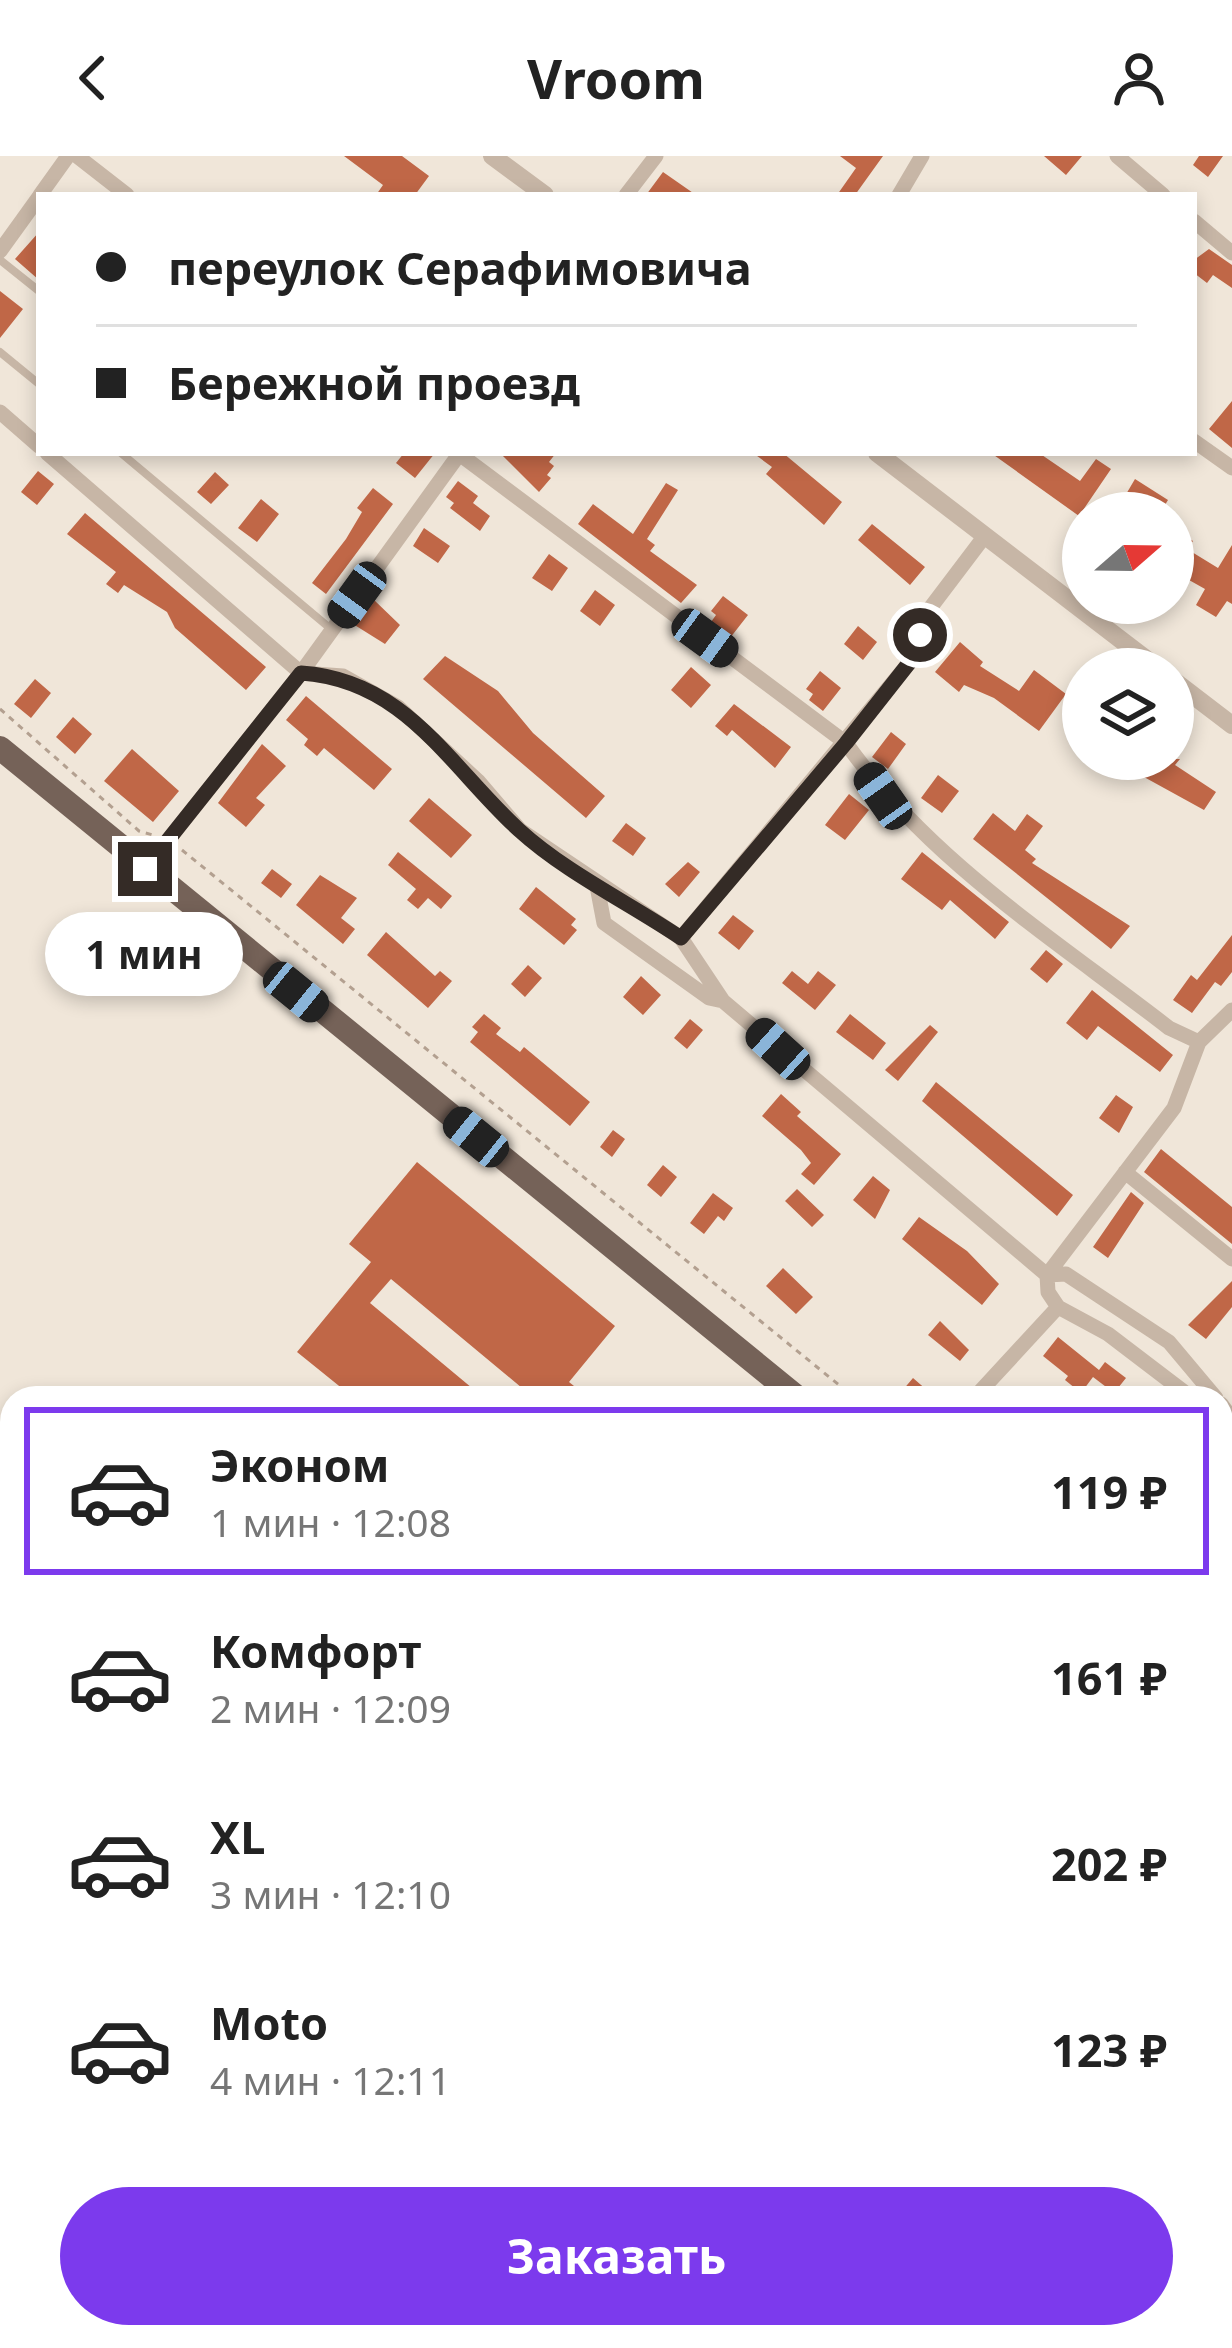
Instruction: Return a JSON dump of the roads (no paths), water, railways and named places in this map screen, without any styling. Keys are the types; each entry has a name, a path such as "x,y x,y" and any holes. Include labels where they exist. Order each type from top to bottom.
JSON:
{"main road":[{"path":"0,748 783,1386"}],"street":[{"path":"43,192 72,156 123,192"},
{"path":"493,156 541,192"},
{"path":"628,192 656,156"},
{"path":"901,192 922,156"},
{"path":"1117,156 1159,192"},
{"path":"0,255 36,202"},
{"path":"1197,224 1232,253"},
{"path":"0,412 36,443"},
{"path":"1197,443 1232,468"},
{"path":"50,456 301,673 343,676 398,707 478,782 520,830 681,938 723,1000 1047,1275 1066,1274 1169,1342 1206,1386"},
{"path":"145,869 301,673 457,456"},
{"path":"463,456 846,743 883,796 980,882 1169,1028 1198,1042"},
{"path":"881,456 1131,648"},
{"path":"681,938 909,663 931,608 984,537"},
{"path":"1194,696 1232,725"},
{"path":"596,881 604,923 709,998 723,1000"},
{"path":"1176,1386 1108,1334 1058,1307 1048,1292 1047,1275 1174,1108 1198,1042 1232,1010"},
{"path":"1125,1172 1232,1259"},
{"path":"985,1386 1058,1307"}],"lane":[{"path":"0,255 36,288"},
{"path":"0,352 36,382"},
{"path":"125,456 332,630"}]}
